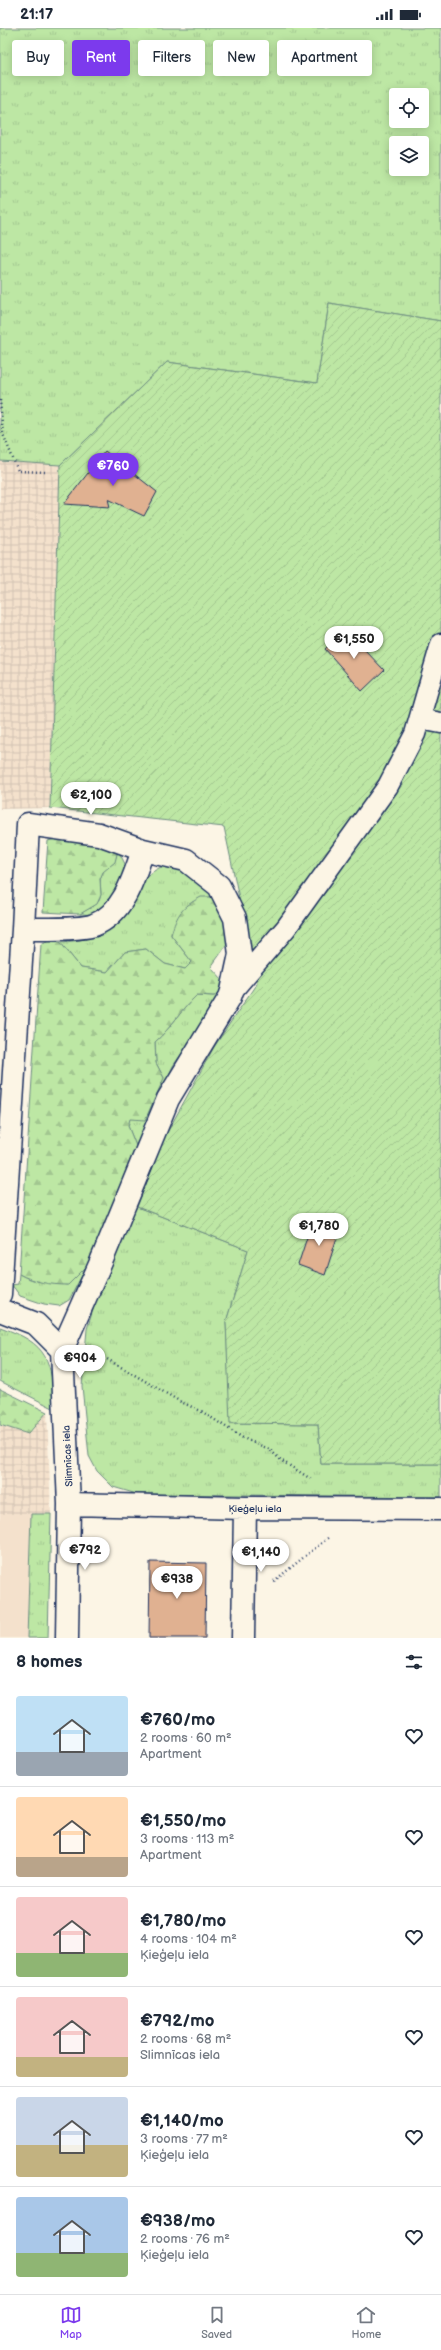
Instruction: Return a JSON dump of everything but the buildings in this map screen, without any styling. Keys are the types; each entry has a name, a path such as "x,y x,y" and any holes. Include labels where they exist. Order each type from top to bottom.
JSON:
{"street":[{"path":"0,1294 23,929 28,824 99,834 143,850 186,860 218,886 235,918 240,954 230,997 168,1099 101,1262 62,1350 36,1324 0,1310"},
{"path":"23,929 93,926 113,912 130,888 143,850"},
{"name":"Slimnīcas iela","path":"62,1350 69,1504 67,1638"},
{"name":"Ķieģeļu iela","path":"69,1504 245,1508 441,1509"},
{"path":"243,1629 245,1508"}],"lane":[{"path":"232,991 286,928 388,786 415,734 441,644"},
{"path":"420,718 441,723"}],"path":[{"path":"0,400 3,434 18,471 46,472"},
{"path":"62,1350 87,1353 107,1359 181,1402 201,1411 243,1438 270,1449 282,1461 317,1483"},
{"path":"243,1629 278,1575 338,1531 353,1509"}],"shaded area":[{"path":"0,461 60,465 50,808 0,809"},
{"path":"47,1412 51,1514 0,1514 0,1425 28,1434"},
{"path":"0,1514 31,1514 27,1638 0,1638"}],"green space":[{"path":"0,28 441,28 441,321 329,303 317,383 167,362 60,465 0,461"},
{"path":"329,303 441,321 441,1464 321,1464 318,1424 230,1423 226,1322 248,1250 137,1207 163,1140 214,1047 257,983 224,827 50,808 60,465 167,362 317,383"},
{"path":"59,838 96,843 118,850 115,862 103,872 100,879 101,895 97,904 80,914 43,912 48,841"},
{"path":"118,850 125,864 122,876 112,898 103,910 97,914 80,914 99,901 101,893 101,876 103,872 114,862"},
{"path":"161,867 177,867 217,897 207,897 193,902 184,912 171,935 192,962 185,969 165,964 146,949 125,952 107,972 81,968 60,942 87,939 112,928 125,914 143,881"},
{"path":"201,897 217,897 227,918 228,943 211,967 224,981 221,992 214,996 197,995 155,1042 156,1063 164,1078 145,1120 130,1119 128,1126 136,1146 87,1266 68,1285 42,1282 25,1277 19,1274 41,944 49,940 60,942 81,968 107,972 125,952 146,949 165,964 185,969 192,962 171,935 181,912 189,904"},
{"path":"221,992 213,1008 173,1066 136,1146 128,1126 130,1118 164,1078 156,1063 155,1042 197,995 214,996"},
{"path":"137,1207 248,1250 226,1322 231,1423 318,1424 321,1464 441,1464 441,1497 137,1494 113,1487 97,1471 89,1456 82,1386 87,1329 98,1294 129,1218"},
{"path":"87,1266 69,1300 59,1306 44,1304 20,1296 12,1285 18,1284 19,1274 29,1279 67,1285"},
{"path":"0,1327 16,1333 38,1347 49,1366 52,1377 55,1409 0,1381"},
{"path":"0,1389 47,1412 28,1434 0,1425"},
{"path":"31,1514 51,1514 48,1638 27,1638"}]}
